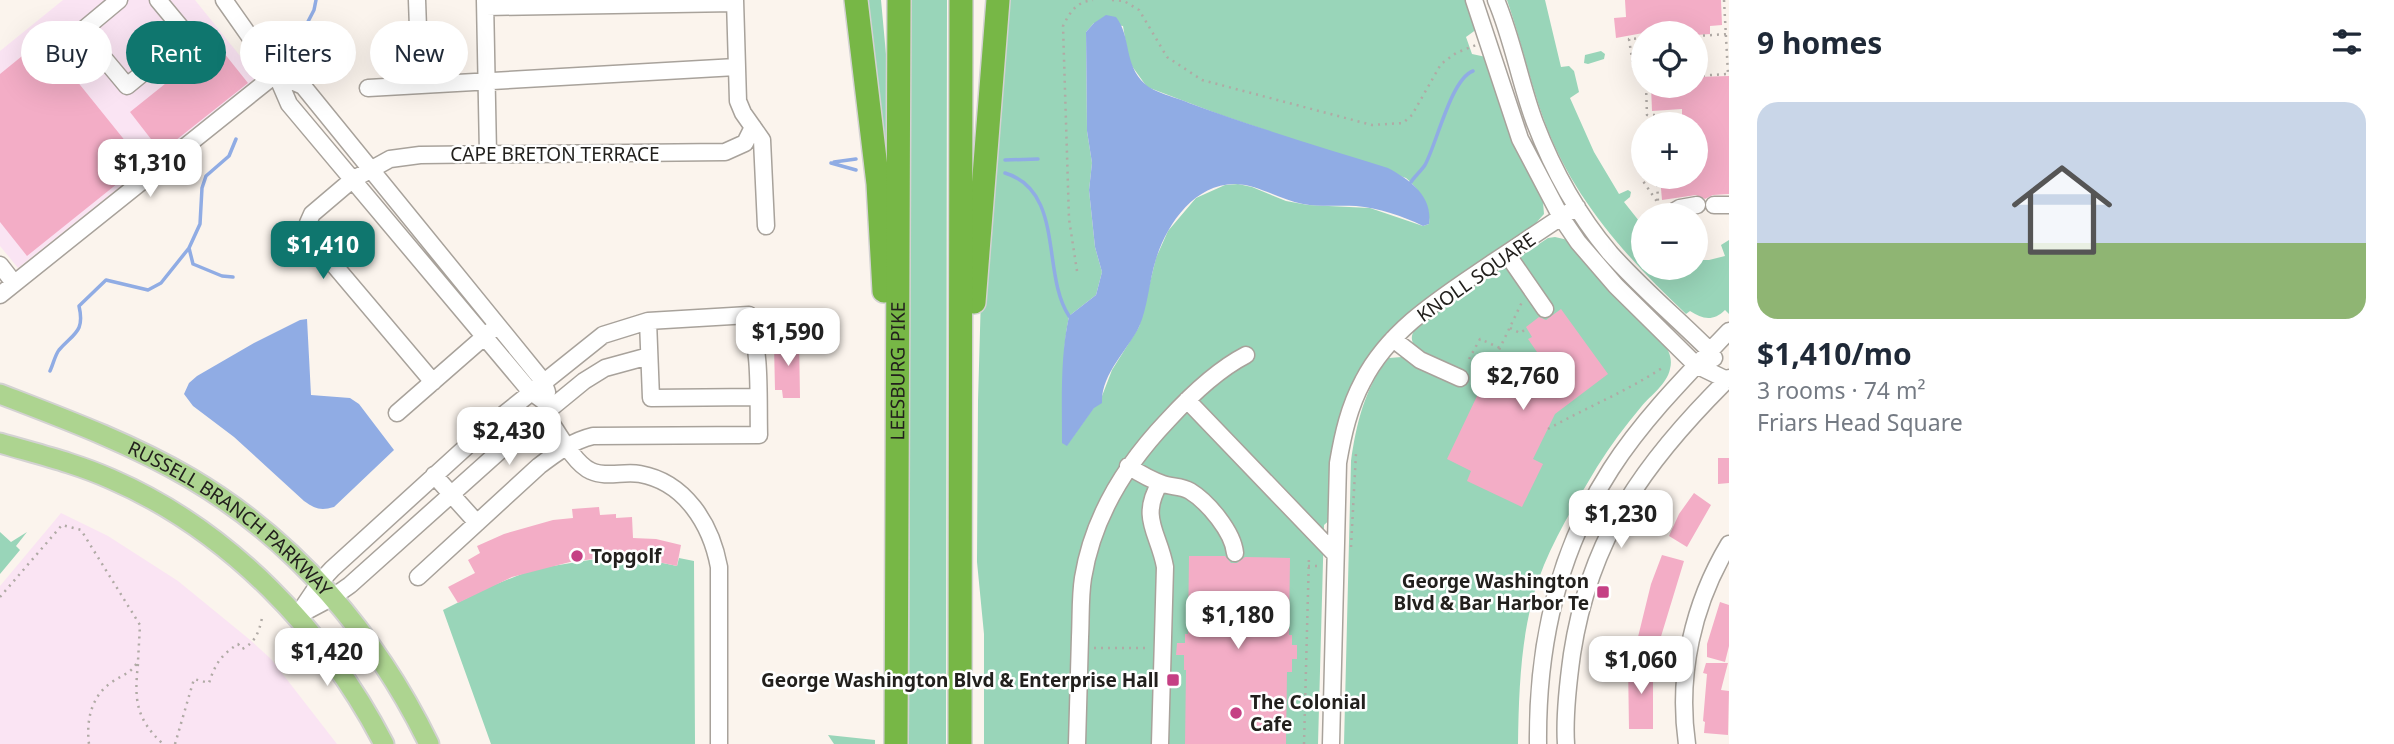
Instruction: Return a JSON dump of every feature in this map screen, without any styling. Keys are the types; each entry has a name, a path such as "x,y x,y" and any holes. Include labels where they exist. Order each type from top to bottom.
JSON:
{"highway":[{"path":"856,0 878,184 897,556"},
{"name":"LEESBURG PIKE","path":"896,744 899,0"},
{"path":"960,744 961,0"},
{"path":"960,536 971,340 998,0"}],"main road":[{"name":"RUSSELL BRANCH PARKWAY","path":"0,394 78,423 149,456 191,478 258,525 333,597 392,677 429,744"},
{"name":"RUSSELL BRANCH PARKWAY","path":"0,443 74,464 113,480 188,521 231,555 297,616 354,691 384,744"}],"street":[{"path":"93,21 119,0"},
{"path":"112,68 127,86 188,36 159,0"},
{"path":"417,0 420,85"},
{"path":"1474,0 1520,139 1561,217 1578,242 1616,286 1696,365 1728,380"},
{"path":"1496,0 1535,124 1577,207 1592,230 1624,268 1710,351 1728,380"},
{"path":"221,2 240,27"},
{"path":"488,154 486,4 735,2 738,101 762,141 766,226"},
{"path":"368,88 736,68"},
{"path":"0,295 263,84"},
{"path":"280,84 289,104 484,337 537,386"},
{"path":"298,84 303,86 497,325 537,386 568,446 582,466 594,473 638,473 662,481 680,494 705,523 715,543 719,567 719,744"},
{"name":"CAPE BRETON TERRACE","path":"433,382 307,233 312,214 352,180 390,159 405,156 725,152 745,143 753,127"},
{"name":"KNOLL SQUARE","path":"1331,744 1338,463 1343,434 1363,381 1393,339 1422,312 1577,207"},
{"path":"1507,254 1545,309"},
{"path":"0,265 14,283"},
{"path":"297,616 320,582 434,475 537,386 603,335 648,321 749,315 756,337 759,435 593,436 580,439 539,466 418,577"},
{"path":"648,321 650,398 758,397"},
{"path":"397,414 497,325"},
{"path":"1538,744 1539,694 1553,600 1585,516 1612,467 1667,396 1729,331"},
{"path":"1393,339 1420,360 1460,379"},
{"path":"1077,744 1082,581 1104,510 1128,466 1148,441 1187,400 1228,366 1246,355"},
{"path":"297,616 350,585 584,381 605,368 649,356"},
{"path":"1566,744 1569,674 1577,622 1587,585 1603,545 1623,505 1644,474 1684,424 1728,380"},
{"path":"1187,400 1335,556"},
{"path":"1128,466 1160,483 1182,488 1199,498 1227,530 1235,553"},
{"path":"434,475 477,523"},
{"path":"1160,483 1152,499 1149,519 1165,567 1160,744"},
{"path":"1687,744 1684,688 1689,646 1709,582 1729,544"}],"path":[{"path":"1077,271 1069,219 1063,26 1076,5 1093,0"},
{"path":"1112,0 1124,1 1139,10 1167,57 1202,80 1372,125 1403,123 1412,115 1441,64 1471,46 1489,42"},
{"path":"1708,75 1728,74 1724,0"},
{"path":"1708,36 1727,35"},
{"path":"1648,189 1658,203 1657,189"},
{"path":"1484,381 1529,286"},
{"path":"1510,328 1520,333 1526,329"},
{"path":"1469,359 1480,339 1500,348"},
{"path":"1494,361 1542,383 1550,378"},
{"path":"1548,429 1584,408 1638,385 1665,366"},
{"path":"1308,566 1325,566 1335,556 1352,547 1356,445"},
{"path":"0,597 62,525 81,530 139,625 135,694 140,716 149,731 163,744"},
{"path":"1304,744 1309,555"},
{"path":"175,744 194,679 209,683 216,663 224,653 238,644 242,649 248,646 258,634 262,618"},
{"path":"1080,648 1163,648"},
{"path":"89,744 89,721 93,704 110,683 127,674 138,661"}],"shaded area":[{"path":"63,0 195,0 212,21 126,21 126,84 226,84 226,38 240,56 240,84 248,84 18,268 0,246 0,51 21,34 21,84 112,84 112,21 37,21"},
{"path":"61,513 108,536 178,581 249,639 271,659 337,744 0,744 0,586"}],"green space":[{"path":"863,0 881,0 887,65 888,198"},
{"path":"911,0 947,0 946,744 909,744"},
{"path":"1006,0 1468,0 1477,29 1466,37 1472,54 1486,57 1522,159 1543,202 1544,214 1536,223 1419,305 1397,324 1363,370 1333,517 1324,525 1318,744 984,744 984,634 977,562 982,260","holes":["1094,23 1123,26 1129,62 1147,87 1406,178 1423,198 1429,224 1423,226 1370,208 1308,205 1286,201 1238,184 1225,185 1196,198 1168,231 1156,258 1139,327 1112,370 1102,396 1067,445 1064,364 1069,316 1096,295 1102,272 1095,247 1089,190 1092,163 1087,131 1086,32"]},
{"path":"1507,0 1545,0 1561,67 1569,66 1574,71 1579,92 1570,98 1594,152 1619,194 1628,190 1631,192 1624,202 1631,211 1631,258 1587,203 1557,151 1545,123"},
{"path":"1601,51 1605,54 1604,59 1584,63 1585,55"},
{"path":"1548,238 1568,240 1661,340 1669,353 1671,365 1662,384 1629,421 1597,467 1562,527 1544,565 1536,586 1526,630 1518,744 1344,744 1351,461 1359,420 1368,393 1389,358 1402,357 1415,363 1416,348 1412,337 1414,330 1423,321"},
{"path":"1729,240 1729,314 1725,310 1708,318 1690,311 1686,314 1652,280 1708,280 1708,260 1725,256 1721,245"},
{"path":"0,532 11,542 27,532 16,546 20,550 0,574"},
{"name":"Topgolf","path":"602,558 644,559 677,566 679,558 694,561 695,744 491,744 443,610 534,569"},
{"path":"828,735 875,740 875,744 834,744"}],"water":[{"path":"1106,15 1116,17 1121,25 1133,68 1149,87 1238,120 1388,168 1412,184 1424,197 1429,224 1423,226 1390,213 1364,207 1303,204 1245,185 1221,186 1208,190 1185,208 1167,232 1156,259 1139,327 1110,373 1102,403 1094,408 1067,446 1062,443 1062,395 1064,347 1069,316 1096,295 1102,272 1095,247 1089,190 1092,163 1087,131 1086,32"},
{"path":"307,319 311,395 350,398 359,404 394,450 334,507 325,509 304,501 234,437 193,406 184,394 189,383 197,376 254,343"}],"building":[{"path":"1625,0 1721,0 1722,25 1710,26 1710,34 1708,21 1631,21 1631,35 1616,38 1614,18 1626,17"},
{"path":"226,56 240,73 240,84 247,84 161,152 130,112 165,84 226,84"},
{"path":"21,57 21,84 79,84 143,163 27,256 0,222 0,74"},
{"path":"1729,76 1729,194 1713,195 1705,199 1696,195 1662,200 1661,189 1708,189 1708,112 1682,112 1682,109 1652,111 1651,98 1708,98 1708,77"},
{"path":"1561,309 1608,374 1555,414 1533,459 1543,464 1522,507 1467,481 1471,471 1447,459 1478,394 1480,395 1488,380 1491,381 1499,366 1568,397 1528,339 1532,337 1526,327 1539,317 1546,320"},
{"path":"782,338 799,338 800,398 783,398 782,390 775,390 774,345 783,345"},
{"path":"1718,458 1729,458 1729,483 1718,484"},
{"path":"1694,493 1711,505 1687,547 1669,536 1679,514"},
{"name":"Topgolf","path":"599,507 600,515 632,517 633,538 656,539 681,545 677,566 644,559 602,558 570,562 512,577 458,603 448,587 475,573 468,560 480,553 477,546 504,534 553,520 573,518 572,509"},
{"path":"1662,555 1684,561 1659,643 1638,637 1651,584"},
{"path":"1189,556 1225,556 1231,563 1237,563 1245,557 1290,558 1289,635 1292,635 1292,645 1297,645 1297,659 1292,659 1292,672 1287,672 1286,744 1185,744 1186,670 1184,655 1176,655 1177,643 1185,643 1185,634 1188,634"},
{"path":"1720,602 1729,605 1729,646 1725,662 1707,657 1707,644"},
{"path":"1628,663 1653,663 1653,729 1629,729"},
{"path":"1706,663 1728,663 1721,690 1729,691 1728,735 1704,733 1707,674 1703,673"}],"waterway":[{"path":"308,21 316,0"},
{"path":"1411,182 1430,155 1451,98 1465,76 1473,71"},
{"path":"50,371 58,352 79,327 79,306 106,280 148,290 161,283 189,248 200,224 202,188 206,176 229,156 236,139"},
{"path":"834,162 856,159"},
{"path":"1005,160 1038,159"},
{"path":"831,163 856,170"},
{"path":"1005,173 1024,183 1036,197 1044,215 1061,299 1069,316"},
{"path":"189,248 193,264 222,276 233,277"}],"place":[{"name":"Topgolf","path":"577,556"},
{"name":"George Washington Blvd & Bar Harbor Te","path":"1603,592"},
{"name":"George Washington Blvd & Enterprise Hall","path":"1173,680"},
{"name":"The Colonial Cafe","path":"1236,713"}]}
